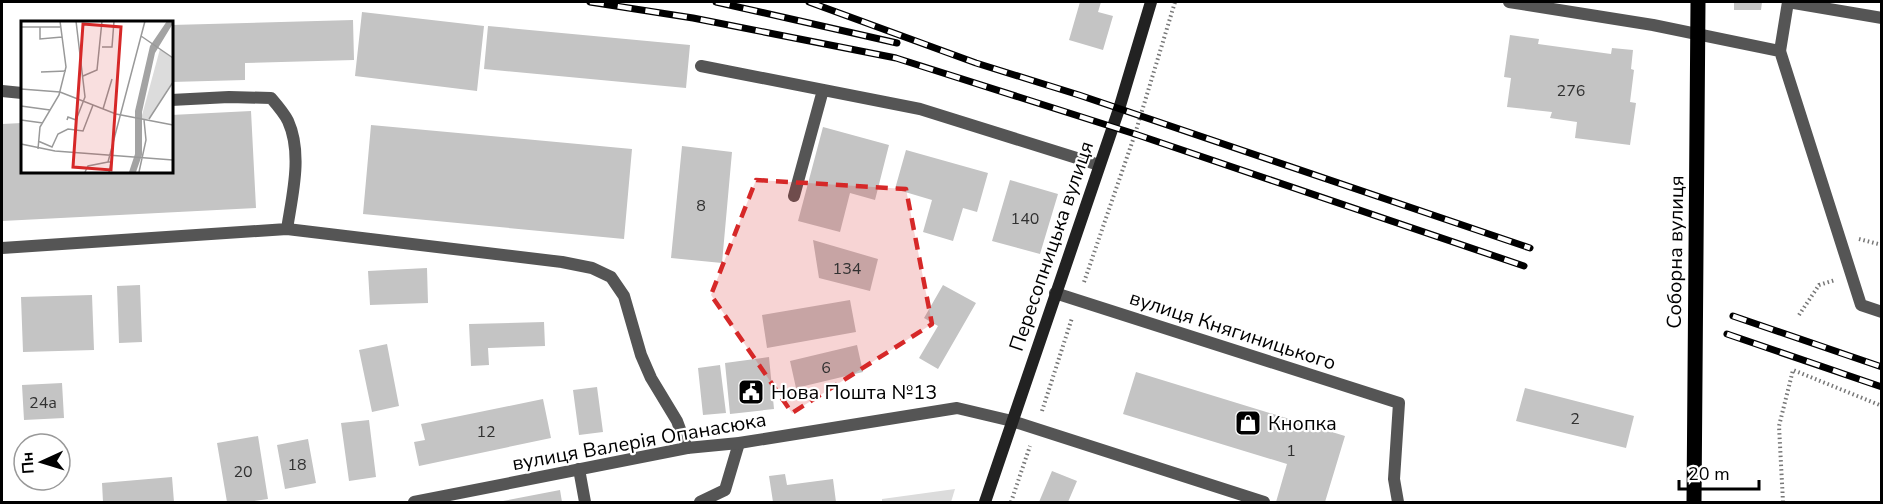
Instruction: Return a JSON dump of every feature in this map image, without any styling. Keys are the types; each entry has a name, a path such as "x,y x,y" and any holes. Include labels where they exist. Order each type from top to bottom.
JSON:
{"main road":[{"name":"Соборна вулиця","path":"1694,502 1698,2"}],"street":[{"name":"Пересопницька вулиця","path":"984,502 1119,109 1151,2"},
{"path":"1509,2 1653,25 1780,51"},
{"path":"1881,18 1788,2 1780,51 1861,305 1881,312"},
{"path":"701,66 920,109 1099,165"},
{"path":"794,196 824,90"},
{"path":"2,91 21,93"},
{"path":"172,100 229,97 271,98 288,120 294,141 295,179 287,229"},
{"path":"2,248 287,229 562,262 592,268 611,277 624,296 641,355 651,378 677,421 687,448"},
{"name":"вулиця Княгиницького","path":"1055,293 1399,403 1394,479 1398,502"},
{"name":"вулиця Валерія Опанасюка","path":"414,502 687,448 740,443 957,408 1012,421 1264,502"},
{"path":"700,502 725,490 740,443"},
{"path":"579,470 585,502"}],"path":[{"path":"1011,502 1135,134 1175,2"},
{"path":"1799,315 1819,285 1851,275"},
{"path":"1784,502 1779,426 1793,370 1881,406"}],"highlighted area":[{"path":"756,180 906,189 932,324 792,413 711,295"}],"shaded area":[{"path":"955,489 951,502 882,502 882,499"}],"building":[{"path":"1080,2 1101,2 1098,12 1113,16 1103,50 1069,40"},
{"path":"1734,2 1762,2 1761,10 1734,10"},
{"path":"362,12 484,26 477,91 355,76"},
{"path":"353,20 354,60 245,63 245,80 172,82 172,25"},
{"path":"488,26 690,45 686,88 484,69"},
{"path":"1510,35 1539,39 1538,44 1611,54 1612,48 1633,50 1631,69 1634,70 1630,102 1636,103 1630,145 1575,138 1577,122 1550,118 1552,112 1507,107 1511,78 1504,77"},
{"path":"251,111 256,208 2,221 2,124 21,123 21,172 172,172 172,115"},
{"path":"371,125 632,149 624,239 363,214"},
{"path":"823,127 889,145 875,200 850,193 840,232 798,221"},
{"path":"682,146 732,152 722,263 671,258"},
{"path":"906,150 988,173 977,212 963,208 953,241 923,232 932,200 895,189"},
{"path":"1010,180 1058,194 1040,254 992,241"},
{"path":"813,240 878,259 870,291 819,278"},
{"path":"427,268 428,303 370,305 368,271"},
{"path":"140,285 142,342 119,343 117,286"},
{"path":"943,285 976,303 938,369 919,358 938,326 924,318"},
{"path":"92,295 94,350 23,352 21,297"},
{"path":"850,300 856,332 767,348 762,315"},
{"path":"544,322 545,346 488,348 489,365 471,366 469,324"},
{"path":"387,344 399,406 372,412 359,350"},
{"path":"857,345 863,372 796,388 790,361"},
{"path":"769,357 774,409 730,414 725,363"},
{"path":"720,365 726,413 703,415 698,368"},
{"path":"1136,372 1345,436 1325,502 1276,502 1287,464 1123,414"},
{"path":"62,383 64,418 24,420 22,385"},
{"path":"597,387 603,432 579,435 573,390"},
{"path":"1525,388 1634,416 1626,448 1516,421"},
{"path":"543,399 551,438 419,466 414,442 425,440 421,424"},
{"path":"369,420 376,477 349,481 341,423"},
{"path":"258,436 268,499 227,502 217,443"},
{"path":"308,439 316,483 285,489 277,445"},
{"path":"1052,471 1077,481 1068,502 1039,502"},
{"path":"785,474 787,485 833,479 836,502 773,502 769,476"},
{"path":"172,477 174,502 103,502 102,483"},
{"path":"560,490 562,502 503,502 503,501"}],"railway":[{"path":"590,2 693,18 896,58 1135,134 1524,266"},
{"path":"716,2 897,43"},
{"path":"809,2 976,63 1079,95 1530,248"},
{"path":"1733,316 1882,367"},
{"path":"1727,334 1882,387"}],"place":[{"name":"Нова Пошта №13","path":"751,392"},
{"name":"Кнопка","path":"1248,423"}]}
